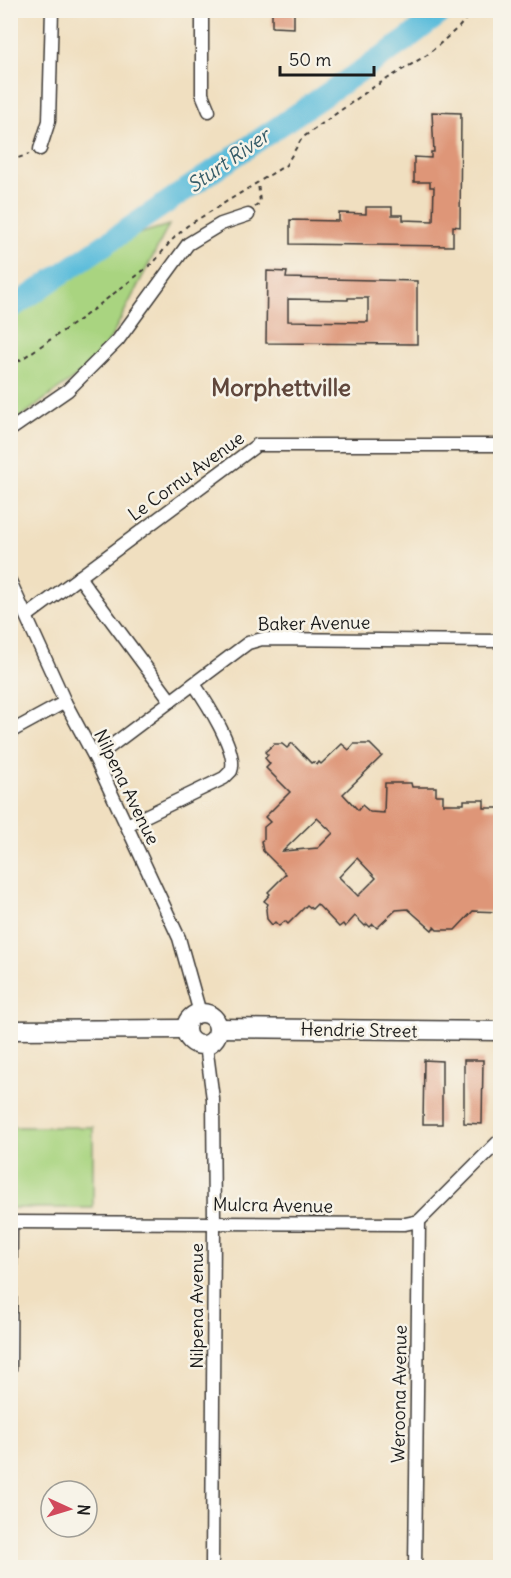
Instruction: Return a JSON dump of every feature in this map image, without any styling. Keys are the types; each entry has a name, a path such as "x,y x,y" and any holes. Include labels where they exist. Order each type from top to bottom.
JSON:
{"street":[{"path":"40,149 49,121 51,10"},
{"path":"202,10 202,94 209,111"},
{"path":"10,430 68,390 118,340 188,244 221,224 248,215"},
{"name":"Le Cornu Avenue","path":"27,616 257,445 501,445"},
{"path":"79,577 171,701"},
{"name":"Nilpena Avenue","path":"10,580 65,702 95,758 179,939 200,1013"},
{"name":"Baker Avenue","path":"95,758 248,643 262,639 501,641"},
{"path":"126,825 224,778 231,771 232,757 206,701 194,684"},
{"path":"10,732 65,702"},
{"path":"200,1013 214,1018 218,1028 216,1038 200,1046 192,1042 186,1029 189,1020 200,1013"},
{"name":"Hendrie Street","path":"218,1028 501,1031"},
{"path":"10,1029 186,1029"},
{"name":"Nilpena Avenue","path":"206,1045 213,1099 212,1568"},
{"path":"419,1221 501,1140"},
{"name":"Mulcra Avenue","path":"11,1222 405,1224 419,1221"},
{"name":"Weroona Avenue","path":"415,1568 419,1221"},
{"path":"10,1369 11,1222"}],"path":[{"path":"10,367 82,318 134,278 155,261 171,241 188,226 286,165 302,138 372,88 427,55 459,27 473,10"},
{"path":"10,161 40,149"},
{"path":"248,215 260,203 258,182"}],"green space":[{"path":"169,225 100,359 11,424 11,309 108,243"},
{"path":"11,1127 93,1127 93,1208 11,1208"}],"building":[{"path":"272,10 294,10 294,28 272,27"},
{"path":"432,112 461,113 460,227 453,226 453,246 290,244 290,220 339,221 339,213 366,214 366,207 392,207 392,215 403,215 403,220 433,221 434,187 430,187 430,182 414,182 414,157 431,158 431,152 434,152"},
{"path":"267,271 287,272 286,278 417,281 417,344 266,343","holes":["368,298 368,322 288,321 288,299"]},
{"path":"292,743 311,763 317,765 319,762 321,764 342,744 349,750 354,744 370,744 382,756 343,794 358,810 362,805 370,812 384,813 385,783 411,783 412,787 436,787 436,795 443,795 443,804 464,804 464,800 484,800 484,808 501,808 501,912 473,911 455,930 437,930 434,927 432,930 408,909 396,910 377,928 373,924 370,927 367,924 365,926 355,916 345,927 343,924 339,927 317,904 312,909 307,905 288,924 285,921 279,926 275,922 272,925 267,919 268,904 264,901 270,894 268,892 286,874 263,851 261,841 264,839 264,827 270,822 265,817 290,792 266,768 270,764 265,758 268,755 265,752 274,744 282,744 287,748","holes":["317,818 333,833 318,848 283,851","357,858 376,878 358,896 339,877"]},
{"path":"424,1060 442,1061 442,1124 423,1124"},
{"path":"464,1060 483,1060 482,1124 464,1123"}],"waterway":[{"name":"Sturt River","path":"10,309 406,40 445,10"}],"district":[{"name":"Morphettville","path":"281,387"}]}
